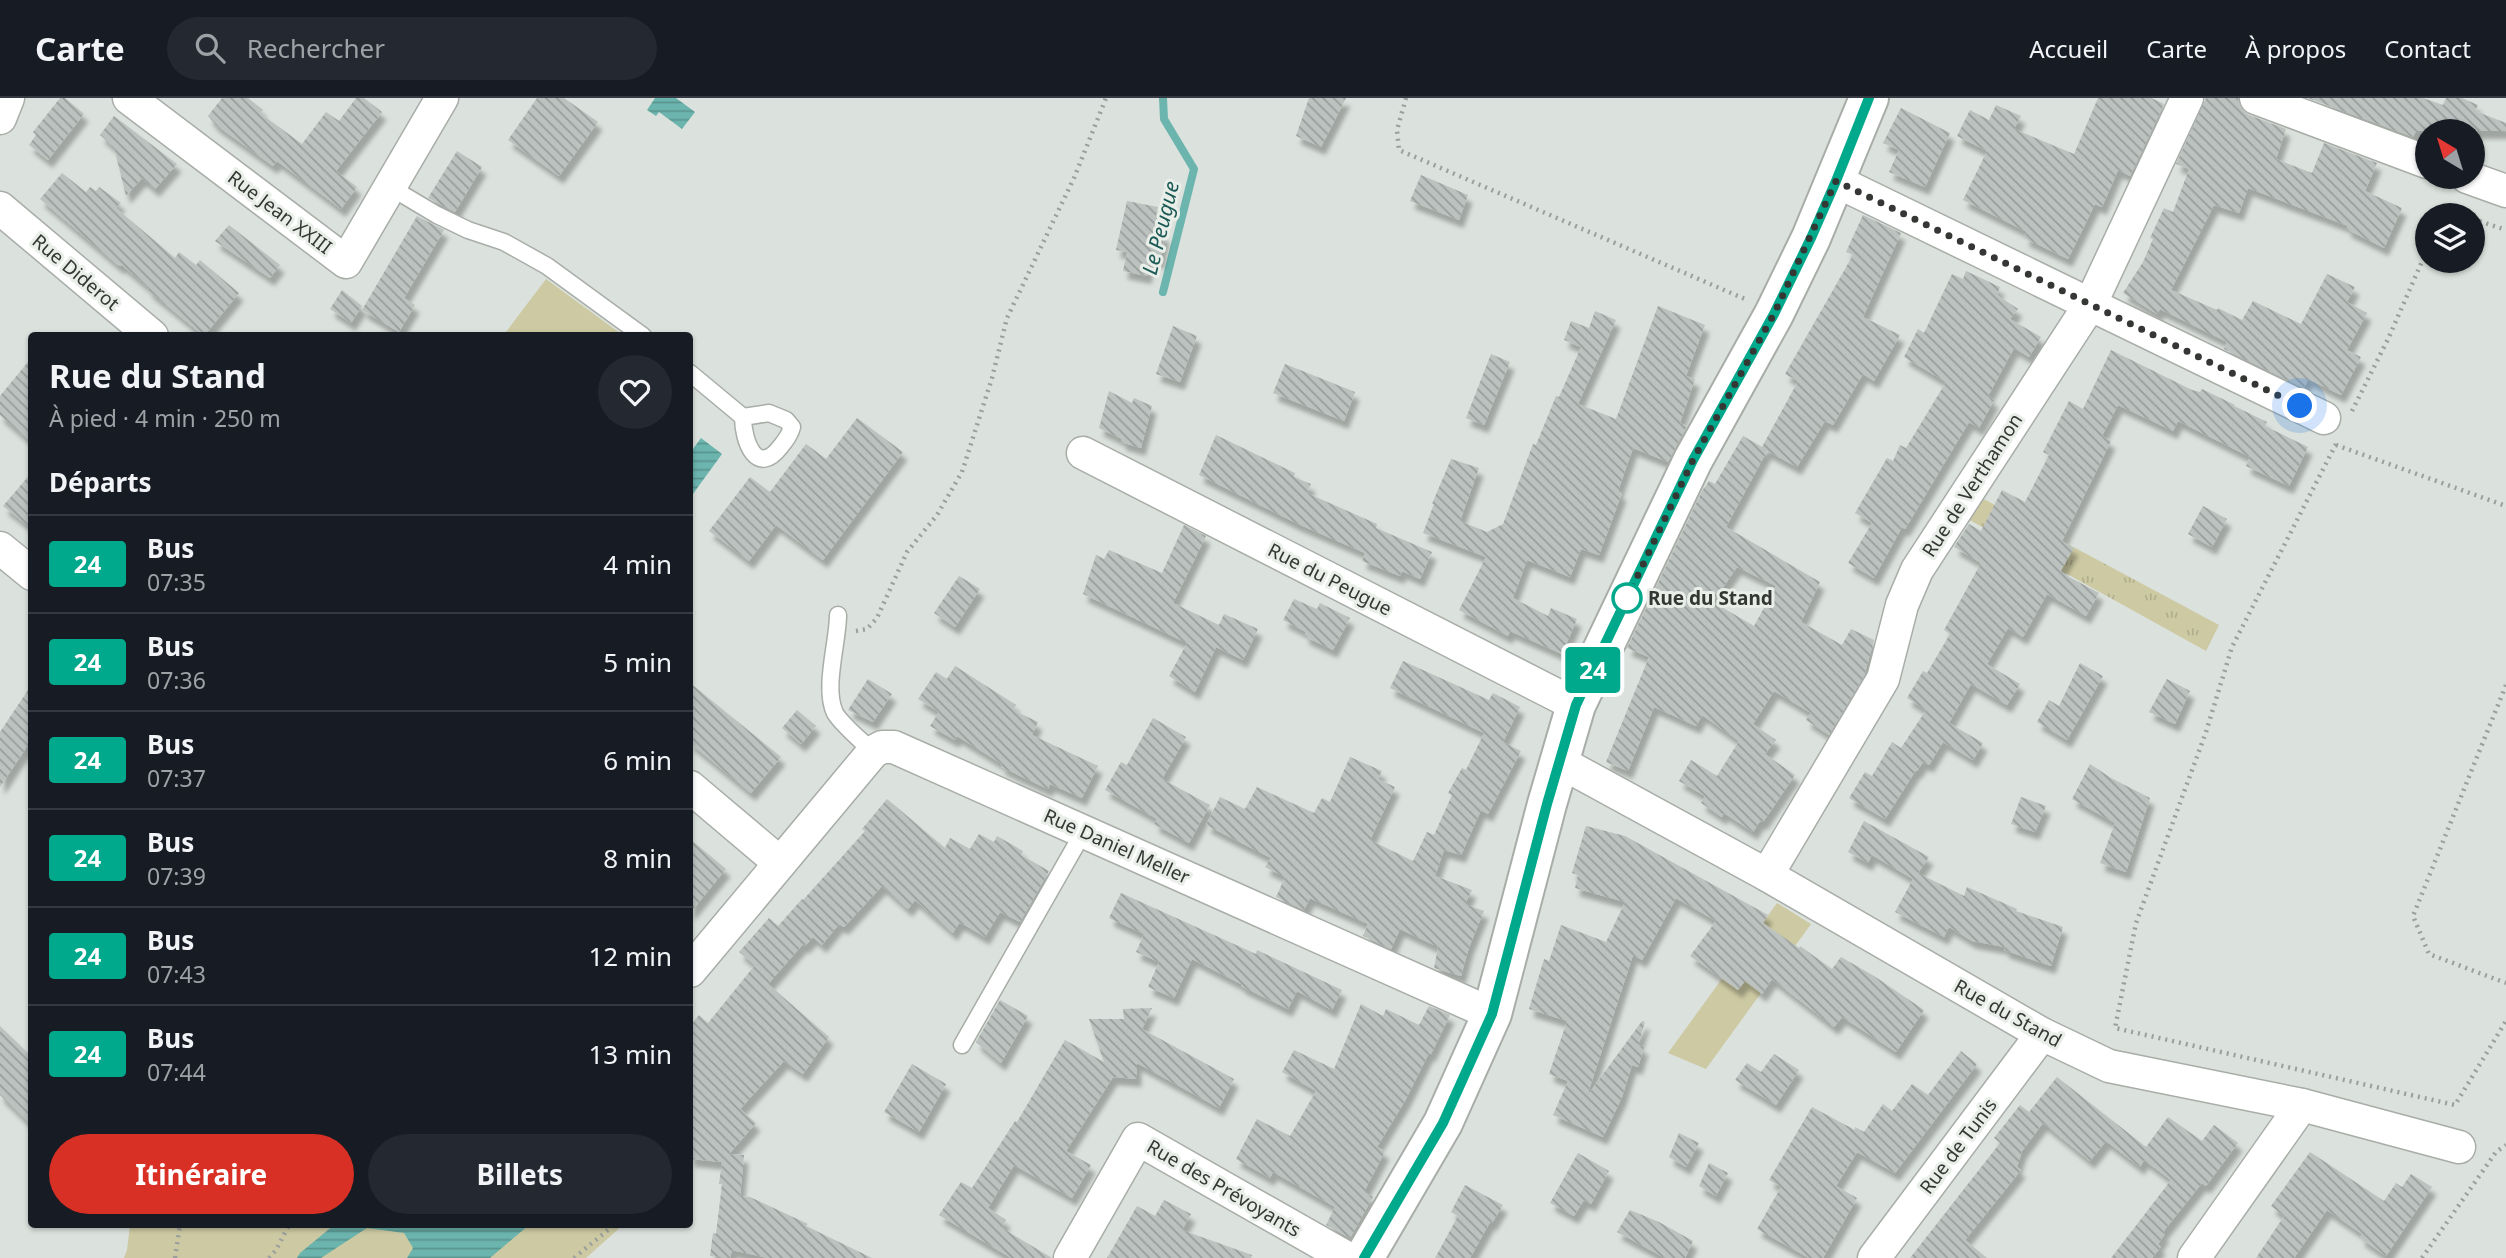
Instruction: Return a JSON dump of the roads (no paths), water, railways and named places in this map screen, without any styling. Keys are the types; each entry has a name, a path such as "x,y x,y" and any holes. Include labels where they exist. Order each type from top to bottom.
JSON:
{"street":[{"name":"Rue Jean XXIII","path":"129,98 346,262 442,98"},
{"path":"1364,1258 1443,1123 1492,1014 1576,705 1693,460 1774,314 1836,181 1869,98"},
{"name":"Rue de Verthamon","path":"1767,875 1883,679 1902,605 1917,570 2091,303 2188,98"},
{"path":"2256,98 2415,158"},
{"path":"1836,181 2091,303 2337,429"},
{"path":"2485,183 2506,191"},
{"name":"Rue Diderot","path":"0,208 147,332"},
{"name":"Rue du Peugue","path":"1083,453 1576,705"},
{"path":"0,548 28,571"},
{"name":"Rue Daniel Meller","path":"873,751 882,747 894,747 1492,1014"},
{"path":"693,967 873,751"},
{"name":"Rue du Stand","path":"1560,762 1767,875 2042,1034 2109,1066 2302,1105 2459,1147"},
{"path":"693,790 780,863"},
{"name":"Rue de Tunis","path":"1874,1258 2042,1034"},
{"path":"2194,1258 2302,1105"},
{"name":"Rue des Prévoyants","path":"1070,1258 1138,1139 1347,1258"}],"lane":[{"path":"390,187 437,215 468,230 504,242 547,266 638,332"},
{"path":"693,375 743,417"},
{"path":"838,623 832,659 831,699 835,714 873,751"},
{"path":"962,1045 1084,831"}],"water":[{"path":"655,98 676,98 695,112 682,129 659,112 656,116 647,110"},
{"path":"701,438 722,454 693,494 693,449"},
{"path":"330,1228 367,1228 321,1258 297,1258"},
{"path":"367,1228 525,1228 490,1258 407,1258 413,1248 404,1233"}],"waterway":[{"name":"Le Peugue","path":"1163,98 1164,119 1194,169 1163,292"}],"place":[{"name":"Rue du Stand","path":"1627,598"}]}
